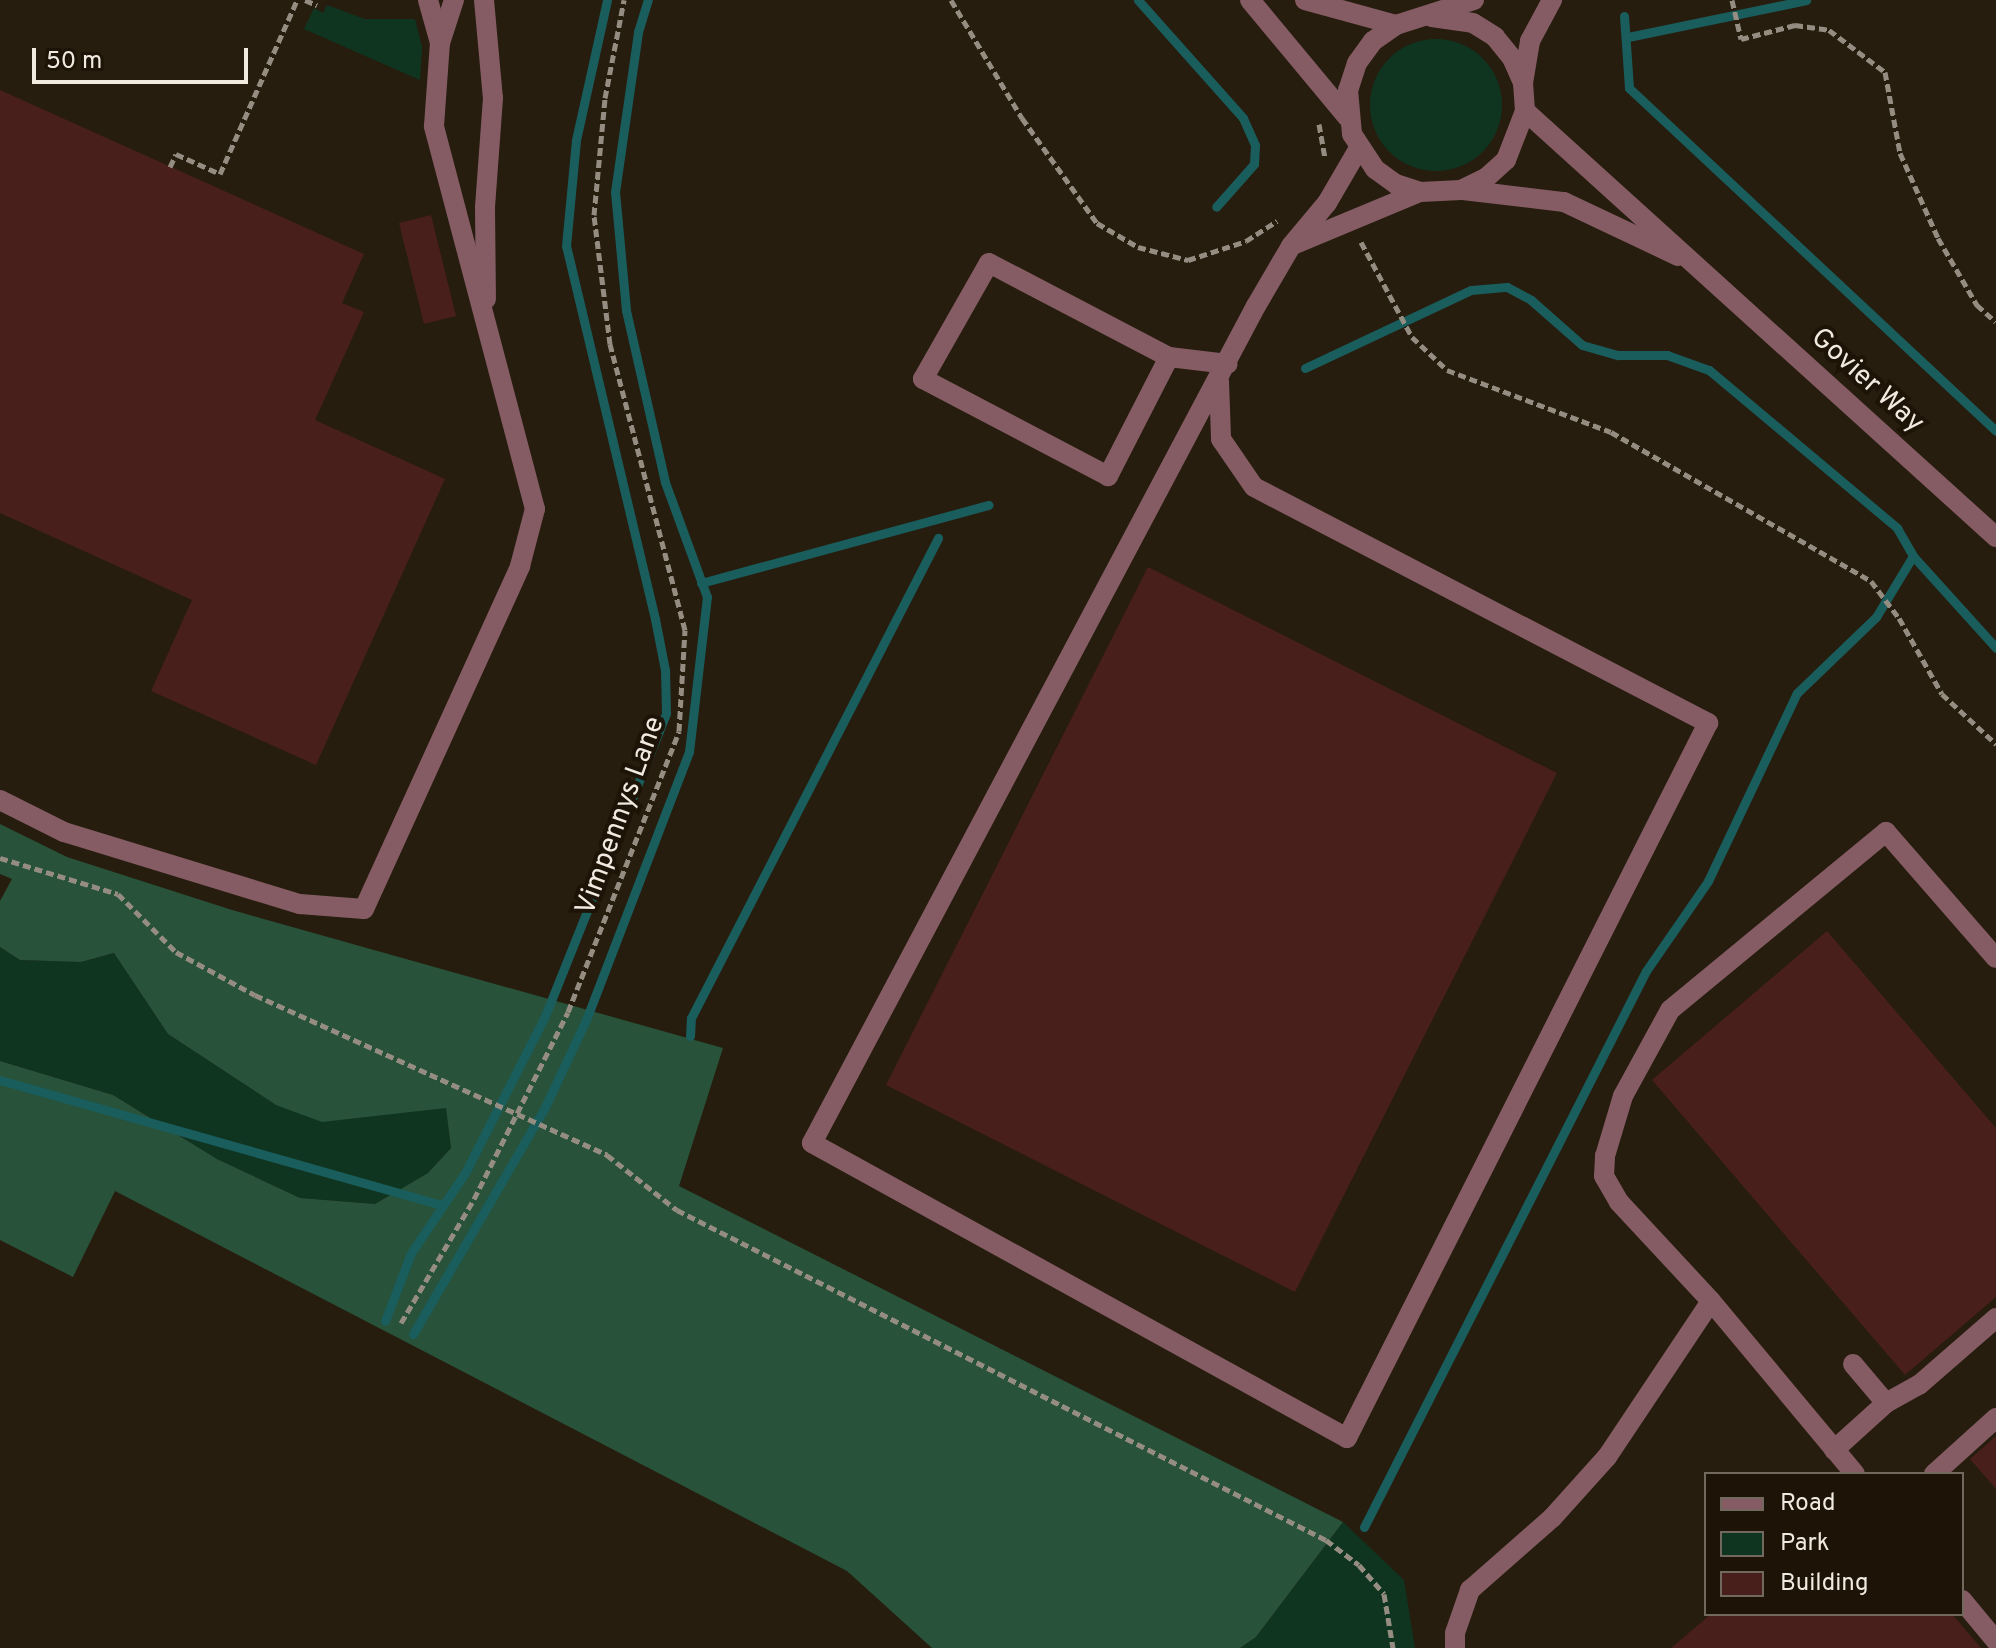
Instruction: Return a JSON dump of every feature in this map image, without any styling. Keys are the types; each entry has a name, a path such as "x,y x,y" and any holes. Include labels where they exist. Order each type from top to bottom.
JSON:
{"street":[{"path":"428,0 440,43"},
{"path":"0,800 64,832 286,900 364,909 520,566 535,509 486,336 434,126 440,43 454,0"},
{"path":"484,0 493,98 485,208 486,336"},
{"path":"1250,0 1348,118 1359,148 1396,184 1420,192"},
{"path":"1305,0 1396,25"},
{"path":"1348,118 1348,90 1357,63 1373,41 1396,25 1474,0"},
{"path":"1291,246 1420,192 1461,190 1486,178 1506,160 1525,111 1523,83 1530,41 1552,0"},
{"path":"1420,17 1447,16 1495,37 1523,83"},
{"name":"Govier Way","path":"1525,111 1700,266 1996,537"},
{"path":"1224,372 1221,439 1254,487 1708,723 1347,1438 812,1143 1291,246 1327,203 1359,148"},
{"name":"Govier Way","path":"1461,190 1564,202 1700,266"},
{"path":"1169,357 1108,476 923,379 989,263 1169,357 1224,372"},
{"path":"1853,1472 1711,1301 1619,1202 1604,1176 1605,1156 1623,1096 1670,1010 1886,832 1996,958"},
{"path":"1455,1648 1455,1633 1470,1590 1552,1518 1607,1457 1711,1301"},
{"path":"1834,1450 1886,1403 1919,1385 1996,1318"},
{"path":"1853,1364 1886,1403"},
{"path":"1936,1472 1996,1418"},
{"path":"1964,1602 1996,1641"}],"path":[{"path":"170,167 176,154 220,174 297,0"},
{"path":"305,0 317,5"},
{"name":"Vimpennys Lane","path":"401,1323 474,1199 568,1012 679,731 685,630 610,344 594,215 605,98 624,0"},
{"path":"951,0 1022,118 1097,223 1138,247 1188,260 1246,241 1280,219"},
{"path":"1732,0 1741,39 1795,25 1829,30 1885,72 1900,153 1938,238 1977,305 1996,322"},
{"path":"1349,222 1412,337 1426,355 1447,370 1611,432 1871,581 1899,618 1942,694 1996,744"},
{"path":"0,858 118,894 189,959 255,995 607,1155 677,1210 1326,1540 1359,1565 1384,1594 1393,1648"}],"green space":[{"path":"327,5 365,19 415,19 422,47 420,80 304,29 314,8 323,13"},
{"path":"1436,39 1473,50 1491,68 1502,105 1491,142 1473,160 1436,171 1399,160 1381,142 1370,105 1381,68 1399,50"},
{"path":"0,824 67,857 232,910 723,1048 679,1186 1343,1522 1256,1637 1240,1648 932,1648 847,1571 115,1191 73,1277 0,1240 0,1061 113,1095 217,1159 300,1198 375,1204 428,1173 451,1148 446,1108 322,1122 276,1105 168,1034 114,953 81,962 20,960 0,947 0,901 12,879 0,874"},
{"path":"0,947 20,960 81,962 114,953 168,1034 276,1105 446,1108 451,1148 428,1173 375,1204 300,1198 217,1159 113,1095 0,1061"},
{"path":"1343,1522 1404,1580 1415,1648 1240,1648 1256,1637"}],"building":[{"path":"0,90 364,254 342,303 364,312 315,420 445,479 316,765 151,691 192,600 0,513"},
{"path":"431,215 456,316 424,324 399,223"},
{"path":"1148,567 1557,773 1295,1292 886,1085"},
{"path":"1827,931 1996,1128 1996,1297 1905,1375 1652,1080"},
{"path":"1996,1436 1996,1489 1970,1459"},
{"path":"1709,1616 1954,1616 1981,1648 1671,1648"}],"waterway":[{"path":"385,1321 411,1253 465,1173 545,1016 666,713 665,670 655,619 566,246 576,140 607,0"},
{"path":"413,1334 545,1107 586,1020 689,752 707,597 665,482 626,310 615,192 638,32 648,0"},
{"path":"1138,0 1243,118 1255,145 1254,164 1216,207"},
{"path":"1628,37 1806,0"},
{"path":"1624,16 1629,88 1996,431"},
{"path":"1305,368 1471,290 1507,287 1531,300 1582,345 1618,355 1667,355 1709,370 1897,528 1913,556 1996,648"},
{"path":"701,583 989,505"},
{"path":"690,1036 691,1018 938,538"},
{"path":"1364,1527 1646,971 1708,881 1797,693 1876,617 1913,556"},
{"path":"0,1080 443,1205"}]}
